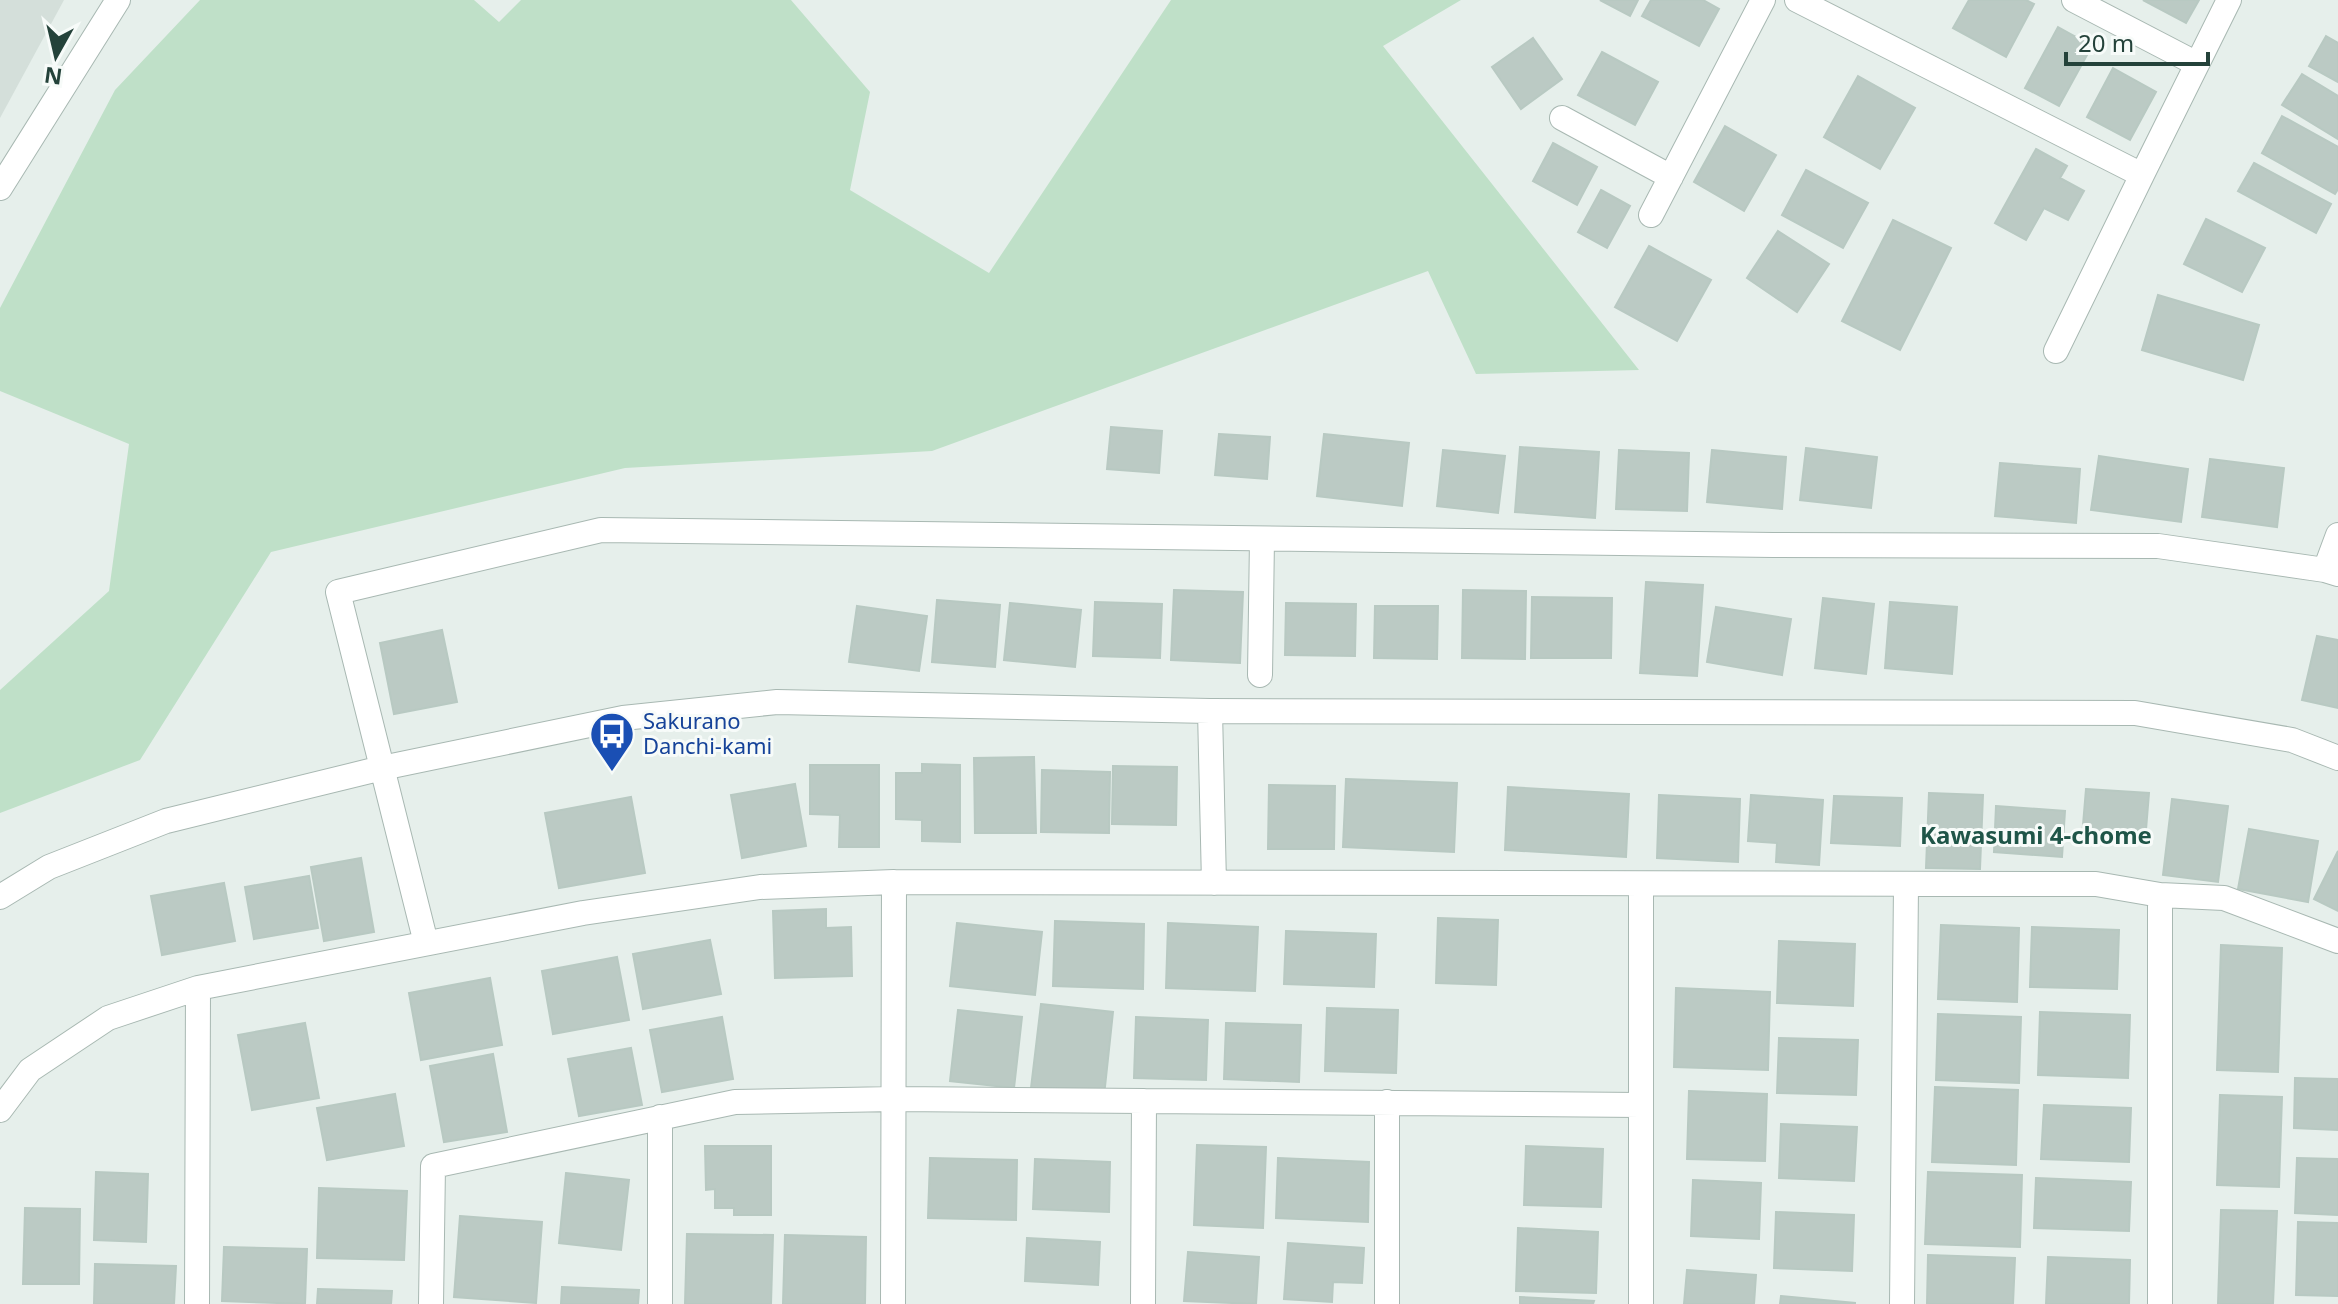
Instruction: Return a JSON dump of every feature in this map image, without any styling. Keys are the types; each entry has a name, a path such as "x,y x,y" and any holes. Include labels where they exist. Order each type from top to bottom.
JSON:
{"street":[{"path":"0,188 118,0"},
{"path":"1651,215 1763,0"},
{"path":"1797,0 2142,175"},
{"path":"2074,0 2197,64"},
{"path":"2056,351 2229,0"},
{"path":"1562,118 1671,177"},
{"path":"426,943 338,592 601,530 1773,545 2158,546 2332,572 2338,535"},
{"path":"1260,675 1262,539"},
{"path":"0,897 49,867 166,821 382,768 623,718 777,702 1210,711 2135,713 2292,740 2338,758"},
{"path":"1210,711 1214,883"},
{"path":"893,1304 894,882"},
{"path":"0,1110 30,1070 108,1018 198,988 583,913 760,887 894,882 2096,884 2160,895 2224,898 2338,941"},
{"path":"1641,884 1641,1304"},
{"path":"1902,1304 1906,885"},
{"path":"2160,895 2160,1304"},
{"path":"197,1304 198,988"},
{"path":"431,1304 433,1166 735,1102 894,1099 1640,1105"},
{"path":"1143,1304 1144,1101"},
{"path":"1387,1102 1387,1304"},
{"path":"660,1117 660,1304"}],"shaded area":[{"path":"0,0 64,0 0,118"}],"green space":[{"path":"200,0 474,0 499,22 521,0 791,0 870,92 850,190 989,273 1171,0 1461,0 1383,46 1639,370 1476,374 1428,271 932,451 625,468 271,552 140,760 0,813 0,690 109,591 129,444 0,391 0,308 115,90"}],"building":[{"path":"1600,0 1638,0 1630,16"},
{"path":"1651,0 1703,0 1719,9 1699,46 1642,16"},
{"path":"1969,0 2026,0 2034,4 2006,57 1953,28"},
{"path":"2143,0 2199,0 2186,23"},
{"path":"2058,27 2092,46 2059,106 2025,88"},
{"path":"2326,36 2338,43 2338,82 2309,66"},
{"path":"1533,38 1562,79 1521,109 1492,67"},
{"path":"1602,52 1658,82 1635,125 1578,95"},
{"path":"2113,68 2156,92 2130,140 2087,117"},
{"path":"2302,74 2338,96 2338,139 2282,105"},
{"path":"1858,76 1915,108 1880,169 1824,137"},
{"path":"2282,116 2338,147 2338,189 2335,194 2262,153"},
{"path":"1725,126 1776,155 1744,211 1694,182"},
{"path":"1553,143 1597,167 1577,205 1533,181"},
{"path":"2036,149 2067,166 2060,178 2084,191 2068,220 2044,208 2026,240 1995,223"},
{"path":"2254,163 2331,204 2316,233 2238,191"},
{"path":"1806,170 1868,203 1843,248 1782,215"},
{"path":"1601,190 1630,206 1607,248 1578,232"},
{"path":"2206,219 2265,248 2242,292 2184,264"},
{"path":"1893,220 1951,248 1900,350 1842,321"},
{"path":"1778,231 1829,264 1797,312 1747,278"},
{"path":"1649,246 1711,280 1677,341 1615,307"},
{"path":"2158,295 2259,325 2243,380 2142,350"},
{"path":"1111,427 1162,431 1159,473 1107,469"},
{"path":"1219,434 1270,437 1267,479 1215,475"},
{"path":"1324,434 1409,443 1402,506 1317,496"},
{"path":"1520,447 1599,452 1595,518 1515,512"},
{"path":"1806,448 1877,457 1871,508 1800,500"},
{"path":"1443,450 1505,456 1498,513 1437,506"},
{"path":"1619,450 1689,453 1687,511 1616,509"},
{"path":"1712,450 1786,457 1782,509 1707,502"},
{"path":"2099,456 2188,469 2181,522 2091,510"},
{"path":"2210,459 2284,468 2277,527 2202,517"},
{"path":"2000,463 2080,469 2076,523 1995,516"},
{"path":"1646,582 1703,585 1697,676 1640,673"},
{"path":"1174,590 1243,592 1240,663 1171,660"},
{"path":"1463,590 1526,591 1525,659 1462,658"},
{"path":"1532,597 1612,598 1611,658 1531,658"},
{"path":"1823,598 1874,604 1866,674 1815,668"},
{"path":"937,600 1000,605 995,667 932,662"},
{"path":"1095,602 1162,604 1160,658 1093,656"},
{"path":"1890,602 1957,607 1952,674 1885,668"},
{"path":"1010,603 1081,610 1075,667 1004,660"},
{"path":"1286,603 1356,604 1355,656 1285,655"},
{"path":"857,606 927,616 919,671 849,662"},
{"path":"1375,606 1438,606 1437,659 1374,658"},
{"path":"1716,607 1791,619 1782,675 1707,662"},
{"path":"442,630 457,702 394,714 380,643"},
{"path":"2317,636 2338,640 2338,708 2302,700"},
{"path":"1034,757 1036,833 975,833 974,758"},
{"path":"922,764 960,765 960,842 922,841 922,820 896,819 896,773 922,773"},
{"path":"810,765 879,765 879,847 839,847 840,815 810,814"},
{"path":"1113,766 1177,767 1176,825 1112,824"},
{"path":"1042,770 1110,772 1109,833 1041,832"},
{"path":"1346,779 1457,783 1454,852 1343,847"},
{"path":"795,784 806,846 742,858 731,795"},
{"path":"1269,785 1335,786 1334,849 1268,849"},
{"path":"1508,787 1629,794 1626,857 1505,850"},
{"path":"2086,789 2149,793 2145,842 2082,837"},
{"path":"1929,793 1983,795 1980,869 1926,868"},
{"path":"1659,795 1740,799 1738,862 1657,858"},
{"path":"1751,795 1823,800 1819,865 1776,862 1777,843 1748,841"},
{"path":"1834,796 1902,798 1900,846 1831,843"},
{"path":"631,797 645,873 559,888 545,813"},
{"path":"2172,799 2228,806 2218,882 2163,875"},
{"path":"1996,806 2065,811 2062,857 1994,852"},
{"path":"2249,829 2318,841 2308,902 2238,889"},
{"path":"2338,851 2338,911 2314,899"},
{"path":"361,858 374,932 324,941 311,867"},
{"path":"309,876 318,928 254,939 245,887"},
{"path":"224,883 235,941 162,955 151,896"},
{"path":"826,909 826,928 851,927 852,976 775,978 773,911"},
{"path":"1438,918 1498,920 1496,985 1436,983"},
{"path":"1055,921 1144,924 1143,989 1053,986"},
{"path":"957,923 1042,932 1035,995 950,986"},
{"path":"1168,923 1258,927 1255,991 1166,988"},
{"path":"1941,925 2019,928 2017,1002 1938,999"},
{"path":"2032,927 2119,930 2117,989 2030,987"},
{"path":"1286,931 1376,934 1374,987 1284,984"},
{"path":"710,940 721,994 643,1009 633,954"},
{"path":"1779,941 1855,944 1853,1006 1777,1003"},
{"path":"2221,945 2282,948 2278,1072 2217,1070"},
{"path":"617,957 629,1020 553,1034 542,971"},
{"path":"490,978 502,1045 421,1060 409,993"},
{"path":"1676,988 1770,992 1768,1070 1674,1067"},
{"path":"1041,1004 1113,1012 1104,1096 1031,1088"},
{"path":"1327,1008 1398,1010 1396,1073 1325,1071"},
{"path":"958,1010 1022,1017 1014,1088 950,1081"},
{"path":"2040,1012 2130,1015 2128,1078 2038,1075"},
{"path":"1938,1014 2021,1017 2019,1083 1936,1080"},
{"path":"722,1017 733,1079 662,1092 650,1030"},
{"path":"1136,1017 1208,1020 1206,1080 1134,1078"},
{"path":"305,1023 319,1098 252,1110 238,1035"},
{"path":"1226,1023 1301,1025 1299,1082 1224,1079"},
{"path":"1779,1038 1858,1040 1856,1095 1777,1093"},
{"path":"631,1048 642,1105 579,1116 568,1059"},
{"path":"493,1054 507,1132 444,1142 430,1066"},
{"path":"2295,1078 2338,1079 2338,1130 2294,1128"},
{"path":"1935,1087 2018,1090 2016,1165 1932,1162"},
{"path":"1689,1091 1767,1094 1765,1161 1687,1159"},
{"path":"395,1094 404,1146 327,1160 317,1108"},
{"path":"2220,1095 2282,1097 2279,1187 2217,1185"},
{"path":"2044,1105 2131,1108 2129,1162 2041,1159"},
{"path":"1781,1124 1857,1127 1854,1181 1779,1178"},
{"path":"1197,1145 1266,1147 1263,1228 1194,1225"},
{"path":"705,1146 771,1146 771,1215 734,1215 734,1208 715,1208 715,1189 706,1190"},
{"path":"1526,1146 1603,1149 1601,1207 1524,1205"},
{"path":"930,1158 1017,1160 1016,1220 928,1218"},
{"path":"1278,1158 1369,1162 1368,1222 1276,1218"},
{"path":"2297,1158 2338,1159 2338,1215 2295,1213"},
{"path":"1035,1159 1110,1162 1109,1212 1033,1209"},
{"path":"96,1172 148,1174 146,1242 94,1240"},
{"path":"1928,1172 2022,1175 2020,1247 1925,1244"},
{"path":"566,1173 629,1180 621,1250 559,1243"},
{"path":"2036,1178 2131,1182 2129,1231 2034,1228"},
{"path":"1693,1180 1761,1183 1759,1239 1691,1236"},
{"path":"319,1188 407,1191 404,1260 317,1258"},
{"path":"25,1208 80,1209 79,1284 23,1284"},
{"path":"2221,1210 2277,1211 2273,1304 2218,1304"},
{"path":"1776,1212 1854,1215 1852,1271 1774,1268"},
{"path":"460,1216 542,1222 536,1303 454,1297"},
{"path":"2298,1222 2338,1223 2338,1296 2296,1295"},
{"path":"1518,1228 1598,1232 1596,1293 1516,1291"},
{"path":"687,1234 773,1235 771,1304 685,1304"},
{"path":"785,1235 866,1237 865,1304 783,1304"},
{"path":"1027,1238 1100,1242 1098,1285 1025,1281"},
{"path":"1288,1243 1364,1248 1362,1283 1333,1282 1332,1302 1284,1299"},
{"path":"224,1247 307,1249 305,1304 222,1301"},
{"path":"1188,1252 1259,1257 1256,1304 1184,1301"},
{"path":"1928,1255 2015,1258 2013,1304 1927,1304"},
{"path":"2048,1257 2130,1260 2129,1304 2046,1304"},
{"path":"95,1264 176,1266 174,1304 94,1304"},
{"path":"1687,1270 1756,1275 1754,1304 1684,1304"},
{"path":"562,1287 639,1290 638,1304 561,1304"},
{"path":"318,1289 392,1291 391,1304 317,1304"},
{"path":"1781,1296 1855,1303 1855,1304 1780,1304"},
{"path":"1520,1297 1594,1301 1593,1304 1520,1304"}],"place":[{"name":"Sakurano Danchi-kami","path":"612,773"}],"district":[{"name":"Kawasumi 4-chome","path":"2036,836"}]}
